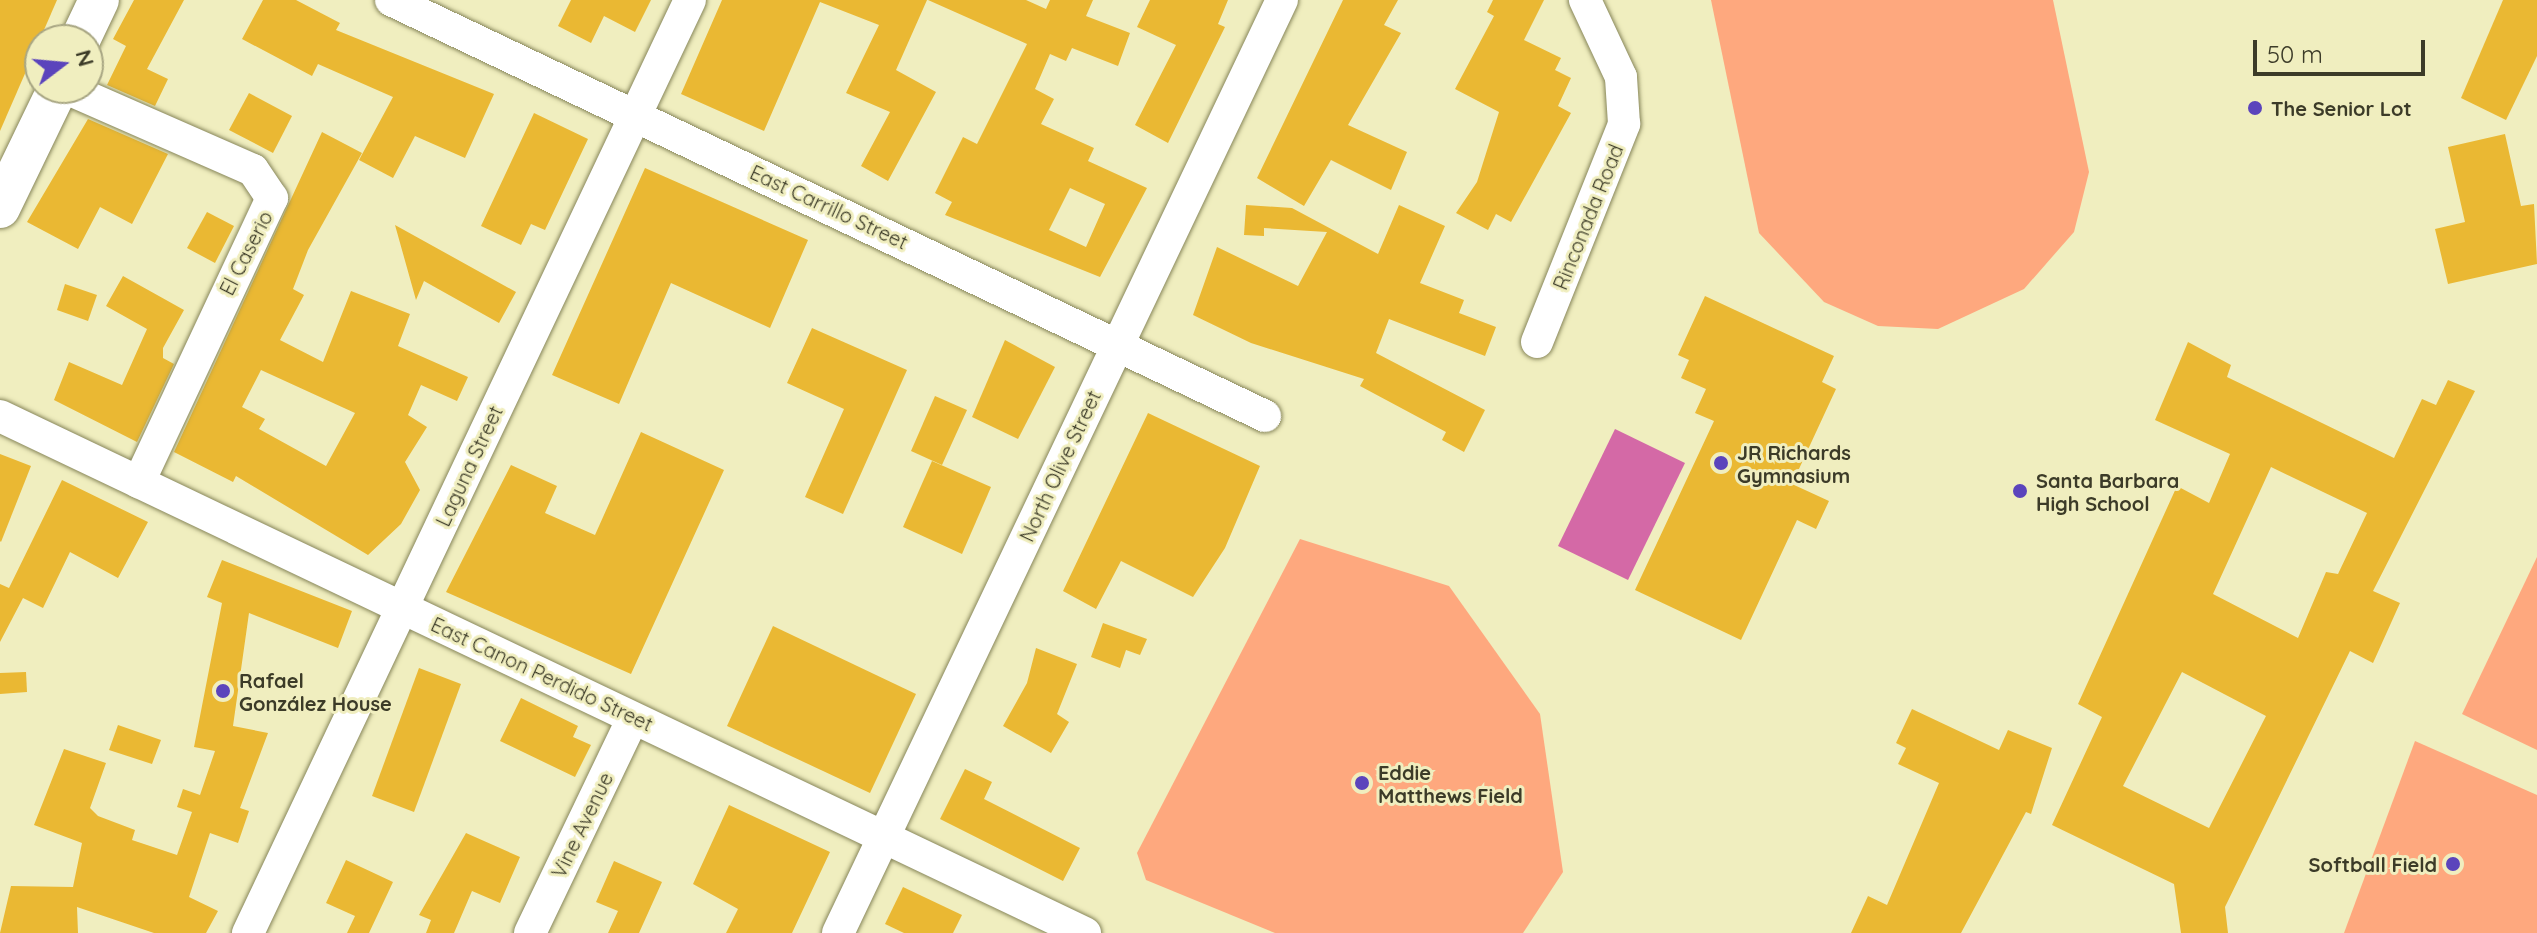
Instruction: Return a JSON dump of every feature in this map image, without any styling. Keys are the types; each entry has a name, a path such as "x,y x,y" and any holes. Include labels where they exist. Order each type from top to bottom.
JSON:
{"main road":[{"path":"88,24 99,0"},
{"path":"0,208 50,104"}],"street":[{"name":"East Carrillo Street","path":"391,0 1265,416"},
{"name":"Laguna Street","path":"248,933 690,0"},
{"name":"North Olive Street","path":"838,933 1282,0"},
{"name":"Rinconada Road","path":"1537,342 1624,124 1621,77 1585,0"},
{"name":"El Caserio","path":"102,104 253,170 272,198 139,482"},
{"name":"East Canon Perdido Street","path":"0,416 1085,933"},
{"name":"Vine Avenue","path":"530,933 633,718"}],"shaded area":[{"path":"1711,0 2053,0 2089,172 2074,232 2024,289 1938,329 1878,326 1824,302 1759,233"},
{"path":"1615,429 1685,463 1628,580 1558,546"},
{"name":"Eddie Matthews Field","path":"1300,539 1449,586 1540,714 1563,872 1523,933 1275,933 1146,880 1137,853"},
{"path":"2537,557 2537,750 2462,714"},
{"name":"Softball Field","path":"2415,741 2537,795 2537,933 2344,933"}],"building":[{"path":"0,0 57,0 47,24 24,24 24,76 0,131"},
{"path":"134,0 184,0 147,69 168,79 155,106 107,85 126,46 113,39"},
{"path":"263,0 296,0 340,23 336,30 494,94 465,158 415,136 393,178 359,160 393,97 318,64 312,76 242,39"},
{"path":"571,0 651,0 635,32 604,16 591,43 558,26"},
{"path":"722,0 927,0 896,70 936,92 888,181 861,166 890,112 846,93 879,25 820,2 764,131 681,94"},
{"path":"928,0 1026,0 1046,9 1050,0 1093,0 1086,16 1130,33 1118,66 1072,48 1066,61 1050,54 1035,89 1054,99 1041,124 1094,148 1088,161 1147,188 1100,277 945,215 952,202 935,193 963,137 977,144 1027,44","holes":["1070,188 1105,204 1086,247 1049,230"]},
{"path":"1150,0 1228,0 1218,24 1225,27 1168,143 1135,125 1176,45 1137,27"},
{"path":"1343,0 1398,0 1384,25 1401,33 1348,125 1407,152 1391,190 1331,160 1304,206 1257,178"},
{"path":"1493,0 1544,0 1524,40 1561,58 1555,70 1571,78 1558,106 1571,113 1511,222 1496,214 1488,230 1456,213 1477,182 1499,112 1455,89 1494,16 1487,12"},
{"path":"2503,0 2537,0 2537,56 2506,120 2461,98"},
{"path":"249,93 292,116 273,153 229,130"},
{"path":"534,113 588,139 545,230 531,224 521,245 481,226"},
{"path":"88,119 168,154 132,224 100,207 78,249 27,222"},
{"path":"322,132 362,153 308,250 293,289 304,295 280,340 323,362 351,291 410,314 398,346 468,377 457,401 421,385 408,415 427,427 405,462 420,490 401,524 368,555 236,476 233,482 174,452","holes":["261,370 355,413 326,466 259,429 265,419 242,407"]},
{"path":"2505,134 2521,206 2534,204 2537,264 2448,284 2435,229 2465,222 2448,147"},
{"path":"645,168 808,240 770,328 671,283 619,404 552,375"},
{"path":"1246,205 1292,208 1378,254 1399,205 1445,226 1420,283 1464,300 1459,313 1496,327 1485,356 1389,319 1376,353 1485,410 1464,452 1442,440 1446,432 1360,386 1364,379 1251,343 1193,315 1217,247 1298,286 1327,232 1264,228 1264,236 1244,235"},
{"path":"207,212 234,226 215,263 187,248"},
{"path":"395,225 516,292 499,323 424,281 416,300"},
{"path":"123,276 184,310 163,348 163,358 174,364 137,442 54,400 69,362 122,385 147,329 106,306"},
{"path":"65,284 97,295 88,321 57,310"},
{"name":"JR Richards Gymnasium","path":"1705,296 1834,356 1822,382 1836,389 1792,484 1829,501 1816,529 1797,520 1741,640 1635,590 1714,421 1695,413 1706,389 1681,378 1689,360 1678,355"},
{"path":"812,328 907,370 843,514 805,497 844,409 787,383"},
{"path":"1005,340 1055,367 1018,439 972,417"},
{"path":"2188,342 2231,365 2227,377 2394,458 2422,399 2436,405 2448,380 2475,391 2373,591 2400,603 2373,663 2350,651 2225,907 2228,933 2181,933 2174,884 2052,825 2102,717 2078,704 2177,486 2209,503 2230,454 2155,420","holes":["2271,467 2367,513 2338,574 2326,572 2298,638 2213,594","2182,672 2266,716 2209,828 2123,786"]},
{"path":"935,396 967,410 942,465 911,451"},
{"path":"1148,413 1260,466 1225,548 1193,597 1121,561 1096,609 1063,591"},
{"path":"641,432 724,470 631,674 446,592 511,465 557,486 545,513 595,535"},
{"path":"0,454 31,466 1,542 0,541"},
{"path":"932,461 991,487 962,554 903,527"},
{"path":"62,480 148,522 118,578 70,552 43,608 23,598 0,642 0,584 9,588"},
{"path":"222,560 352,611 338,648 249,613 233,726 268,733 240,808 249,811 238,843 210,833 189,897 218,911 206,933 154,933 77,907 78,933 0,933 11,886 73,887 82,843 34,825 64,749 106,763 90,808 98,816 135,830 132,840 177,855 192,812 177,807 183,789 200,795 215,751 194,747 222,603 207,597"},
{"path":"1103,623 1147,639 1140,655 1126,650 1120,668 1091,657"},
{"path":"773,626 916,694 870,793 727,726"},
{"path":"1036,648 1077,664 1057,714 1069,722 1051,753 1003,726 1027,683"},
{"path":"419,668 461,684 414,812 372,796"},
{"path":"26,672 27,692 0,694 0,673"},
{"path":"521,698 578,726 573,737 591,745 575,777 500,741"},
{"path":"1912,709 1999,750 2008,730 2052,748 2031,814 2026,812 1961,933 1851,933 1868,896 1887,905 1939,783 1898,764 1906,748 1896,743"},
{"path":"118,725 161,740 152,764 109,750"},
{"path":"965,769 992,782 984,799 1080,848 1063,881 940,819"},
{"path":"729,805 830,852 792,933 726,933 738,909 693,884"},
{"path":"466,833 520,857 500,903 472,891 454,933 426,933 431,920 419,915"},
{"path":"346,860 393,882 369,933 347,933 355,916 326,903"},
{"path":"614,861 662,882 639,933 608,933 618,911 596,902"},
{"path":"903,887 962,915 953,933 904,933 885,924"}],"place":[{"name":"The Senior Lot","path":"2255,108"},
{"name":"JR Richards Gymnasium","path":"1721,463"},
{"name":"Santa Barbara High School","path":"2020,491"},
{"name":"Rafael González House","path":"223,691"},
{"name":"Eddie Matthews Field","path":"1362,783"},
{"name":"Softball Field","path":"2453,864"}]}
